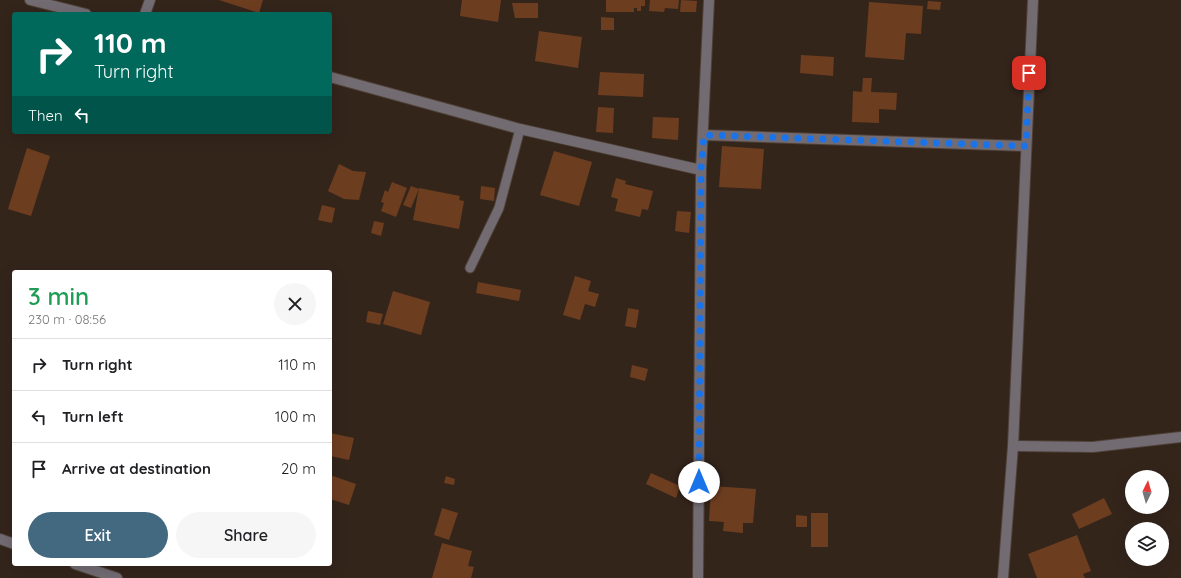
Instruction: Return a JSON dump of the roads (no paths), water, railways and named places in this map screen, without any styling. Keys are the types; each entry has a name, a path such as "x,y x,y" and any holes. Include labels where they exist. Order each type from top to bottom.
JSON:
{"street":[{"path":"30,0 78,12"},
{"path":"146,12 150,0"},
{"path":"698,578 701,170 704,135 708,0"},
{"path":"1003,578 1013,446 1032,0"},
{"path":"332,79 520,129 701,170"},
{"path":"704,135 1026,146"},
{"path":"1013,446 1093,447 1181,437"},
{"path":"0,539 12,543"},
{"path":"79,566 101,576 117,578"}],"lane":[{"path":"470,268 500,208 520,129"}]}
